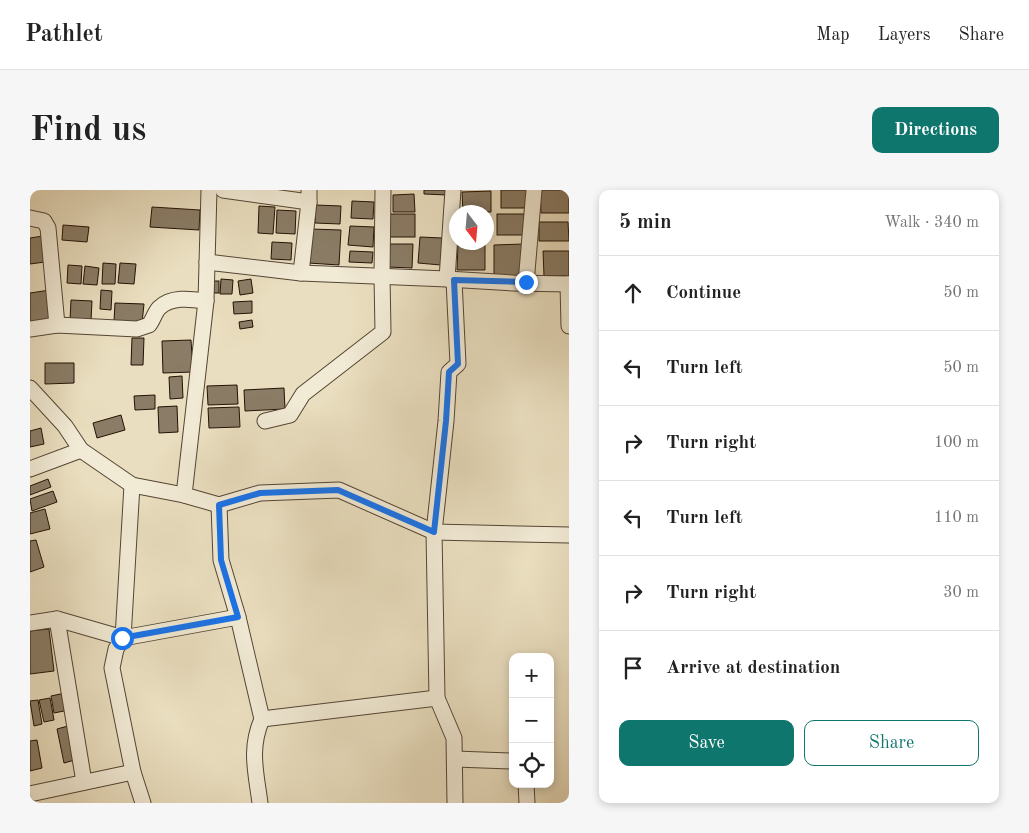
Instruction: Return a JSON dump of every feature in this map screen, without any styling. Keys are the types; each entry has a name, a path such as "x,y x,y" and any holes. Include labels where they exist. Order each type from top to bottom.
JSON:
{"street":[{"path":"184,495 206,301 209,190"},
{"path":"223,190 309,196 301,273"},
{"path":"265,421 290,415 303,394 383,332 383,190"},
{"path":"453,190 450,279 458,364 449,372 446,421 434,532 437,698 454,738 455,803"},
{"path":"526,282 534,190"},
{"path":"30,218 44,221 48,228 57,325"},
{"path":"207,262 301,273 569,284 569,326"},
{"path":"30,329 57,325 137,329 149,325 159,308 169,302 183,298 206,301"},
{"path":"30,388 65,426 81,450 132,485 184,495 219,505 260,493 338,490 434,532 569,535"},
{"path":"30,469 81,450"},
{"path":"132,485 122,638 116,649 112,668 132,772 143,803"},
{"path":"219,505 221,560 238,617 262,719 256,733 253,750 260,803"},
{"path":"30,623 57,619 122,638 238,617"},
{"path":"57,619 84,782"},
{"path":"262,719 437,698"},
{"path":"455,759 509,761"},
{"path":"30,794 132,772"},
{"path":"526,788 527,803"}],"building":[{"path":"424,190 448,190 447,195 424,194"},
{"path":"501,190 527,190 527,208 501,208"},
{"path":"540,190 569,190 569,213 541,213"},
{"path":"491,191 491,205 463,205 462,192"},
{"path":"414,194 415,212 393,212 393,195"},
{"path":"352,201 374,202 373,219 351,218"},
{"path":"316,205 341,206 340,224 315,223"},
{"path":"259,206 275,207 273,234 258,233"},
{"path":"152,207 200,210 199,230 150,227"},
{"path":"277,210 296,211 295,234 276,233"},
{"path":"387,214 415,214 415,237 387,237"},
{"path":"497,214 524,214 524,235 497,235"},
{"path":"539,222 568,222 569,241 539,241"},
{"path":"63,225 89,227 87,242 62,240"},
{"path":"350,226 374,227 373,247 348,245"},
{"path":"310,229 341,230 339,265 308,263"},
{"path":"43,236 45,262 30,264 30,238"},
{"path":"420,237 442,238 441,265 418,263"},
{"path":"272,242 292,243 291,260 271,259"},
{"path":"390,244 413,244 412,268 388,267"},
{"path":"524,244 524,278 494,278 494,245"},
{"path":"458,250 485,250 485,270 457,270"},
{"path":"350,251 373,252 372,263 349,262"},
{"path":"543,251 569,251 569,276 544,276"},
{"path":"103,263 116,264 115,284 102,284"},
{"path":"120,263 136,264 134,284 118,283"},
{"path":"68,265 82,266 81,284 67,283"},
{"path":"85,266 99,268 97,285 83,284"},
{"path":"221,279 233,280 232,294 220,294"},
{"path":"251,279 253,293 240,295 238,281"},
{"path":"210,281 219,281 219,293 210,293"},
{"path":"50,290 54,319 30,322 30,293"},
{"path":"101,290 112,291 111,310 100,309"},
{"path":"71,300 92,301 91,321 70,320"},
{"path":"252,301 252,313 234,314 233,302"},
{"path":"115,303 144,304 142,323 114,321"},
{"path":"252,320 253,327 240,329 239,322"},
{"path":"132,338 144,338 143,365 131,365"},
{"path":"191,340 193,372 163,373 162,341"},
{"path":"45,363 74,363 74,383 45,384"},
{"path":"182,376 183,398 170,399 169,377"},
{"path":"237,385 238,404 208,405 207,386"},
{"path":"284,388 285,409 245,411 244,390"},
{"path":"155,395 155,409 135,410 134,396"},
{"path":"177,406 178,432 159,433 158,407"},
{"path":"239,407 240,427 209,428 208,408"},
{"path":"121,415 125,430 97,438 93,423"},
{"path":"41,428 44,444 30,447 30,431"},
{"path":"48,479 51,487 30,495 30,486"},
{"path":"53,491 57,502 32,511 30,499"},
{"path":"45,509 50,529 30,534 30,513"},
{"path":"36,540 44,567 30,572 30,541"},
{"path":"49,629 54,671 30,674 30,631"},
{"path":"65,693 69,710 54,713 51,696"},
{"path":"50,698 54,720 44,722 39,700"},
{"path":"38,700 42,724 34,726 30,701"},
{"path":"68,726 75,760 64,763 57,729"},
{"path":"37,740 42,768 30,771 30,741"}],"route":[{"path":"122,638 238,617 221,560 219,505 260,493 338,490 434,532 446,421 449,372 458,364 454,280 526,282"}]}
